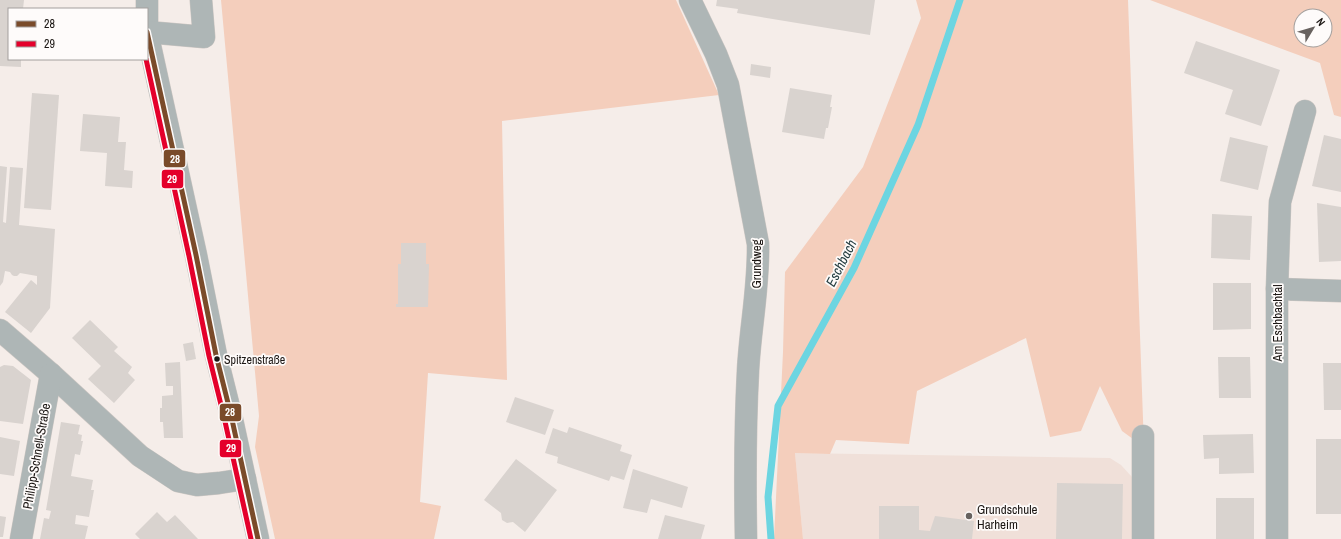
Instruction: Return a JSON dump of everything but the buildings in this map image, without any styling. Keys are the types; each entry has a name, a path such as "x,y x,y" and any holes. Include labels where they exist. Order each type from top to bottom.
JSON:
{"street":[{"path":"148,32 204,37 201,0"},
{"name":"Grundweg","path":"690,0 716,54 728,84 758,244 758,269 748,370 745,477 746,539"},
{"path":"148,37 196,255 216,355 231,415 258,539"},
{"name":"Am Eschbachtal","path":"1277,539 1277,290 1280,202 1305,111"},
{"path":"1277,290 1341,291"},
{"path":"0,330 51,374 140,456 178,481 197,485 244,479"},
{"name":"Philipp-Schnell-Straße","path":"21,539 51,374"},
{"path":"1143,539 1144,436"}],"shaded area":[{"path":"221,0 676,0 719,95 502,121 507,380 428,373 420,502 441,506 434,539 275,539 255,447 259,416"},
{"path":"916,0 1128,0 1144,447 1122,431 1100,386 1081,431 1050,437 1026,338 917,391 909,444 836,440 830,454 795,453 803,539 774,539 783,352 785,272 863,167 921,18"},
{"path":"1150,0 1341,0 1341,117 1334,115 1320,63"},
{"name":"Grundschule Harheim","path":"795,453 1110,458 1121,465 1132,477 1135,484 1137,539 803,539"}],"waterway":[{"name":"Eschbach","path":"771,539 768,497 778,406 854,268 918,125 960,0"}],"transit line":[{"name":"28","path":"148,37 196,255 216,355 231,415 258,539"},
{"name":"29","path":"146,60 209,356 251,539"}],"place":[{"name":"Spitzenstraße","path":"217,359"},
{"name":"Grundschule Harheim","path":"969,516"}]}
